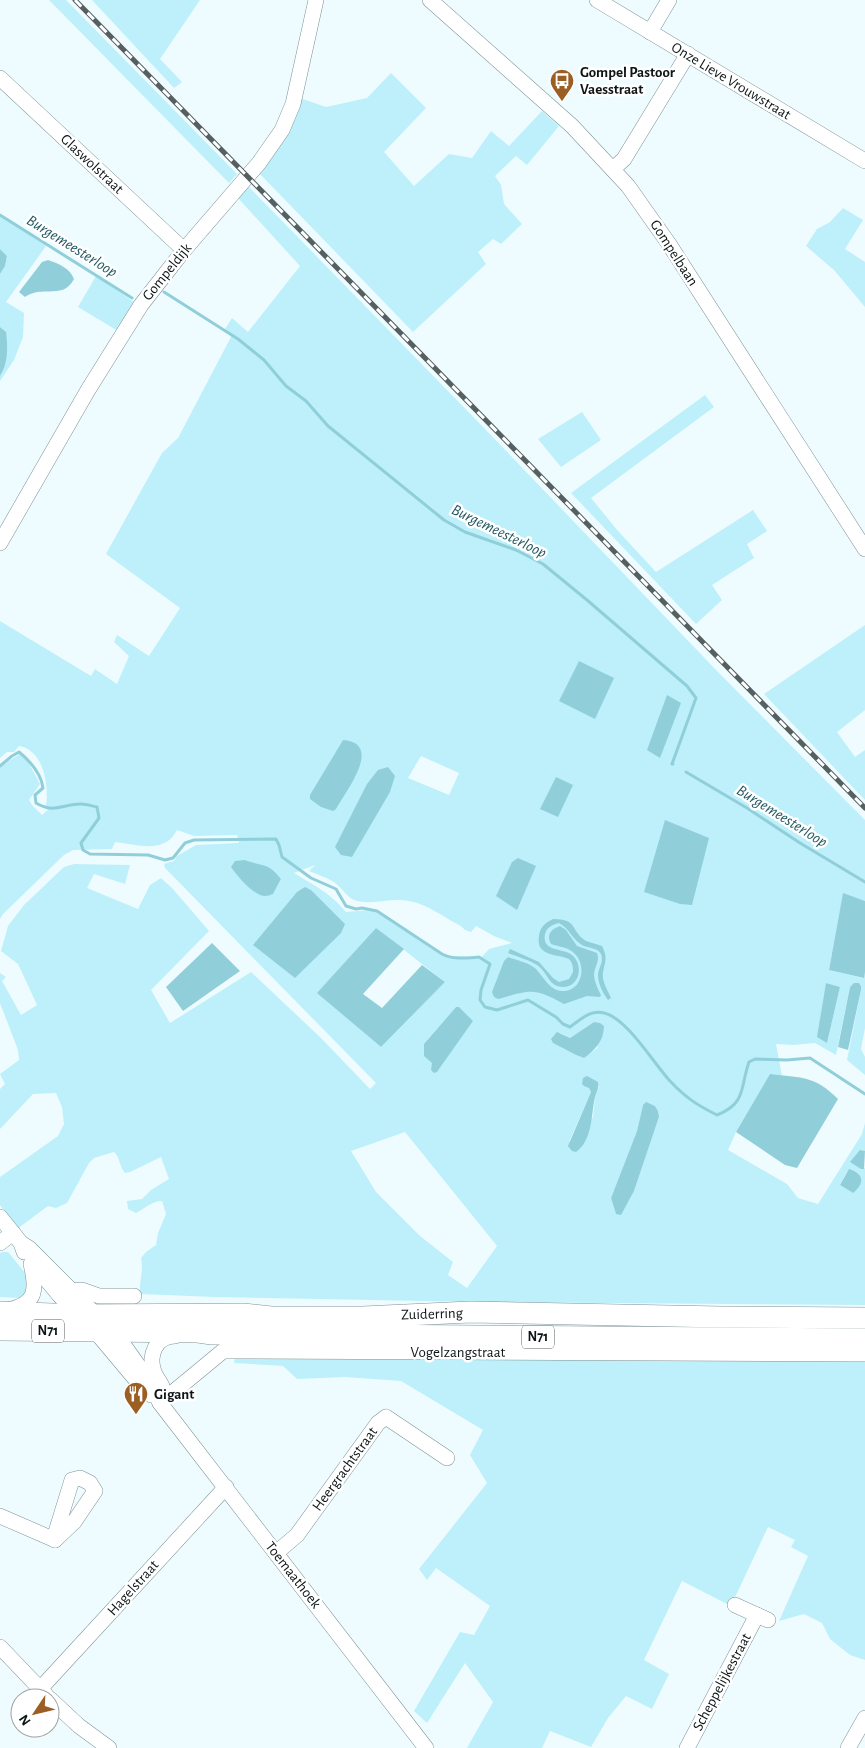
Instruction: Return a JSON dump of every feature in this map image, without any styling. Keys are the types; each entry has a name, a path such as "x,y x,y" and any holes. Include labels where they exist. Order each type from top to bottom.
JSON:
{"highway":[{"name":"Zuiderring","path":"0,1312 212,1334 865,1339"},
{"name":"Zuiderring","path":"0,1330 243,1314 362,1317 470,1312 865,1318"}],"street":[{"name":"Gompeldijk","path":"0,543 88,390 141,305 184,250 259,162 282,130 293,104 316,0"},
{"name":"Gompelbaan","path":"430,0 572,126 628,186 668,244 865,549"},
{"name":"Onze Lieve Vrouwstraat","path":"597,0 865,161"},
{"path":"650,32 669,0"},
{"path":"613,169 624,159 688,54"},
{"name":"Glaswolstraat","path":"0,78 184,250"},
{"name":"Toemaathoek","path":"0,1217 17,1238 30,1260 59,1295 95,1323 135,1359 160,1402 426,1748"},
{"path":"0,1243 17,1238"},
{"name":"Toemaathoek","path":"17,1238 72,1292 95,1323"},
{"name":"Toemaathoek","path":"0,1312 18,1308 30,1300 36,1287 30,1260"},
{"path":"72,1292 82,1290 99,1296 134,1296"},
{"path":"160,1402 162,1386 154,1372 152,1361 153,1351 158,1341 169,1336 204,1336 212,1334"},
{"name":"Vogelzangstraat","path":"160,1402 223,1351 232,1350 865,1354"},
{"name":"Heergrachtstraat","path":"276,1553 297,1535 378,1423 386,1417 447,1458"},
{"name":"Hagelstraat","path":"52,1688 226,1487"},
{"path":"0,1516 55,1540"},
{"name":"Scheppelijkestraat","path":"688,1748 763,1618 735,1605"},
{"path":"0,1647 39,1688"},
{"path":"60,1709 78,1726 109,1748"},
{"path":"848,1748 865,1718"}],"shaded area":[{"path":"49,0 66,0 237,174 229,183"},
{"path":"92,0 200,0 160,59 182,82 174,88"},
{"path":"391,73 426,108 384,152 414,186 449,154 472,158 491,131 509,146 542,111 559,126 527,165 516,156 495,176 501,185 504,204 522,224 501,244 493,239 478,252 486,264 413,332 259,173 300,98 326,107 367,98"},
{"path":"248,186 718,672 865,820 865,901 843,894 829,970 863,978 865,972 865,1028 861,1049 865,1057 865,1075 847,1060 861,990 859,983 855,983 850,987 836,1055 815,1043 776,1044 782,1076 770,1075 736,1132 728,1150 787,1184 798,1198 818,1204 862,1134 865,1123 865,1151 860,1150 861,1169 865,1168 865,1305 476,1302 140,1294 141,1258 156,1245 158,1233 166,1214 162,1201 151,1204 136,1213 128,1209 127,1201 142,1199 151,1190 169,1179 161,1157 125,1173 114,1152 94,1158 89,1163 67,1203 56,1208 48,1206 17,1229 0,1205 0,1177 58,1136 64,1124 62,1107 56,1093 33,1094 0,1129 0,1089 5,1084 0,1074 19,1060 18,1050 0,1003 0,973 6,977 2,981 21,1015 37,1005 18,964 1,951 8,926 24,905 64,867 74,864 130,865 125,884 94,874 87,888 138,909 150,885 161,878 173,889 209,931 151,990 170,1023 251,972 321,1038 370,1089 376,1083 165,868 164,864 174,861 177,856 196,845 239,843 237,835 194,836 177,830 172,838 158,845 142,846 115,842 112,849 73,850 64,855 0,919 0,767 21,753 24,754 40,784 29,800 42,815 48,810 46,806 47,789 43,770 34,754 19,746 14,752 7,752 0,758 0,621 91,676 95,669 117,684 129,656 114,642 117,635 149,656 180,608 106,554 162,453 178,438 231,337 225,329 232,318 248,332 300,266 238,198","holes":["421,756 459,773 449,795 408,778","245,860 281,879 273,894","315,865 309,871 334,882 354,900 361,902 402,900 416,903 436,912 465,930 471,932 476,926 512,943 489,949 480,959 438,953 379,912 369,910 346,912 328,894 294,873","376,928 445,982 381,1047 318,993","826,983 840,987 827,1043","456,1007 459,1007 472,1022 437,1072 432,1067 424,1044","594,1022 604,1031 597,1048 584,1058 553,1043 560,1033 570,1038","599,1086 595,1098 593,1117 569,1142 591,1092 589,1088","643,1105 655,1106 659,1117 634,1191 621,1214 616,1214 611,1198 637,1131","405,1132 497,1246 467,1288 448,1275 453,1262 420,1236 376,1192 351,1151","847,1172 853,1193 840,1185"]},
{"path":"843,208 863,220 845,249 865,262 865,307 834,270 806,246 817,229 830,222"},
{"path":"0,214 46,246 6,302 24,313 23,337 14,360 0,381 3,371 6,332 0,327 0,274 5,266 7,256 0,249"},
{"path":"0,249 7,256 5,266 0,274"},
{"path":"48,260 67,269 74,279 64,289 32,293 25,297 19,292 42,262"},
{"path":"96,276 134,302 118,331 78,307"},
{"path":"0,327 6,332 7,349 5,366 0,376"},
{"path":"705,395 714,407 591,498 656,572 753,510 767,531 747,544 754,558 712,585 722,600 696,624 571,493"},
{"path":"582,412 601,440 561,467 538,439"},
{"path":"865,625 865,710 837,732 855,757 865,750 865,800 764,694"},
{"path":"579,661 614,678 595,719 559,701"},
{"path":"667,695 681,703 660,758 647,750"},
{"path":"343,740 355,743 361,750 361,758 359,769 333,811 321,807 310,799 310,795"},
{"path":"388,767 395,776 390,792 352,857 341,855 335,847 367,784 378,770"},
{"path":"556,777 573,785 558,817 540,809"},
{"path":"665,820 709,838 692,905 680,904 644,892"},
{"path":"518,858 536,866 517,910 496,896 512,862"},
{"path":"245,860 269,867 281,879 273,894 265,896 256,893 237,875 231,867 235,861"},
{"path":"305,887 311,890 345,924 341,933 295,978 253,945 297,892"},
{"path":"843,893 865,901 864,978 829,970"},
{"path":"553,919 571,923 586,941 602,946 606,959 603,978 611,998 608,1000 599,982 598,973 602,959 600,952 579,943 559,923 547,930 545,940 546,944 550,947 568,953 576,959 579,970 578,975 576,980 569,986 554,985 537,965 508,953 510,949 539,962 559,982 569,979 573,972 570,960 545,952 539,943 542,928"},
{"path":"560,926 566,930 577,946 597,953 598,959 594,977 601,995 600,997 587,996 564,1004 545,995 532,992 498,999 494,997 492,992 504,961 508,957 527,963 536,969 554,989 569,990 578,983 581,971 579,959 570,950 551,944 549,938 550,933"},
{"path":"376,928 404,949 363,994 382,1008 422,965 445,982 381,1047 317,993"},
{"path":"212,943 240,971 183,1011 166,987"},
{"path":"826,983 840,987 827,1043 817,1037"},
{"path":"854,983 859,983 861,990 848,1050 838,1047 850,987"},
{"path":"456,1007 459,1007 473,1021 437,1072 434,1073 431,1070 432,1063 424,1056 424,1044"},
{"path":"594,1022 604,1026 604,1031 601,1041 584,1058 553,1043 551,1039 557,1032 570,1038"},
{"path":"770,1074 807,1079 822,1086 838,1099 797,1168 785,1165 736,1132"},
{"path":"587,1076 598,1082 598,1088 586,1141 576,1152 572,1151 568,1146 591,1092 589,1088 582,1084 583,1078"},
{"path":"646,1102 655,1106 659,1117 634,1191 621,1215 616,1214 611,1198 637,1131 643,1105"},
{"path":"860,1150 865,1151 864,1169 850,1162"},
{"path":"849,1169 858,1173 861,1179 860,1186 853,1193 840,1185"},
{"path":"8,1252 26,1274 31,1287 21,1298 0,1297 0,1253"},
{"path":"235,1356 865,1358 865,1660 850,1655 830,1639 822,1623 804,1614 779,1621 808,1556 791,1547 795,1540 768,1527 731,1606 682,1581 644,1660 669,1674 652,1709 626,1696 608,1718 591,1747 550,1731 542,1748 467,1748 493,1702 465,1663 427,1723 414,1711 460,1632 474,1635 490,1606 436,1568 427,1580 419,1569 487,1483 470,1455 483,1430 401,1381 345,1377 297,1379 283,1366 234,1363"}],"waterway":[{"name":"Burgemeesterloop","path":"0,215 132,298"},
{"name":"Burgemeesterloop","path":"164,292 238,339 264,360 286,386 306,401 328,426 444,520 465,532 516,550 543,564 687,686 696,698 673,764"},
{"path":"0,766 19,752 27,759 37,772 42,783 43,788 35,795 36,803 42,806 53,808 81,804 97,807 99,818 81,843 83,850 90,854 148,855 165,860 173,858 185,843 194,840 276,839 282,857 311,878 336,889 346,906 377,911 442,954 460,958 479,957 490,964 481,990 480,1000 485,1007 497,1010 528,1000 570,1027 586,1016 599,1012 613,1017 631,1032 681,1092 692,1101 717,1115 727,1110 738,1100 749,1062 755,1059 787,1060 810,1058 865,1094"},
{"name":"Burgemeesterloop","path":"686,772 865,882"}],"railway":[{"path":"75,0 865,808"}],"place":[{"name":"Gompel Pastoor Vaesstraat","path":"562,102"},
{"name":"Gigant","path":"136,1415"}]}
